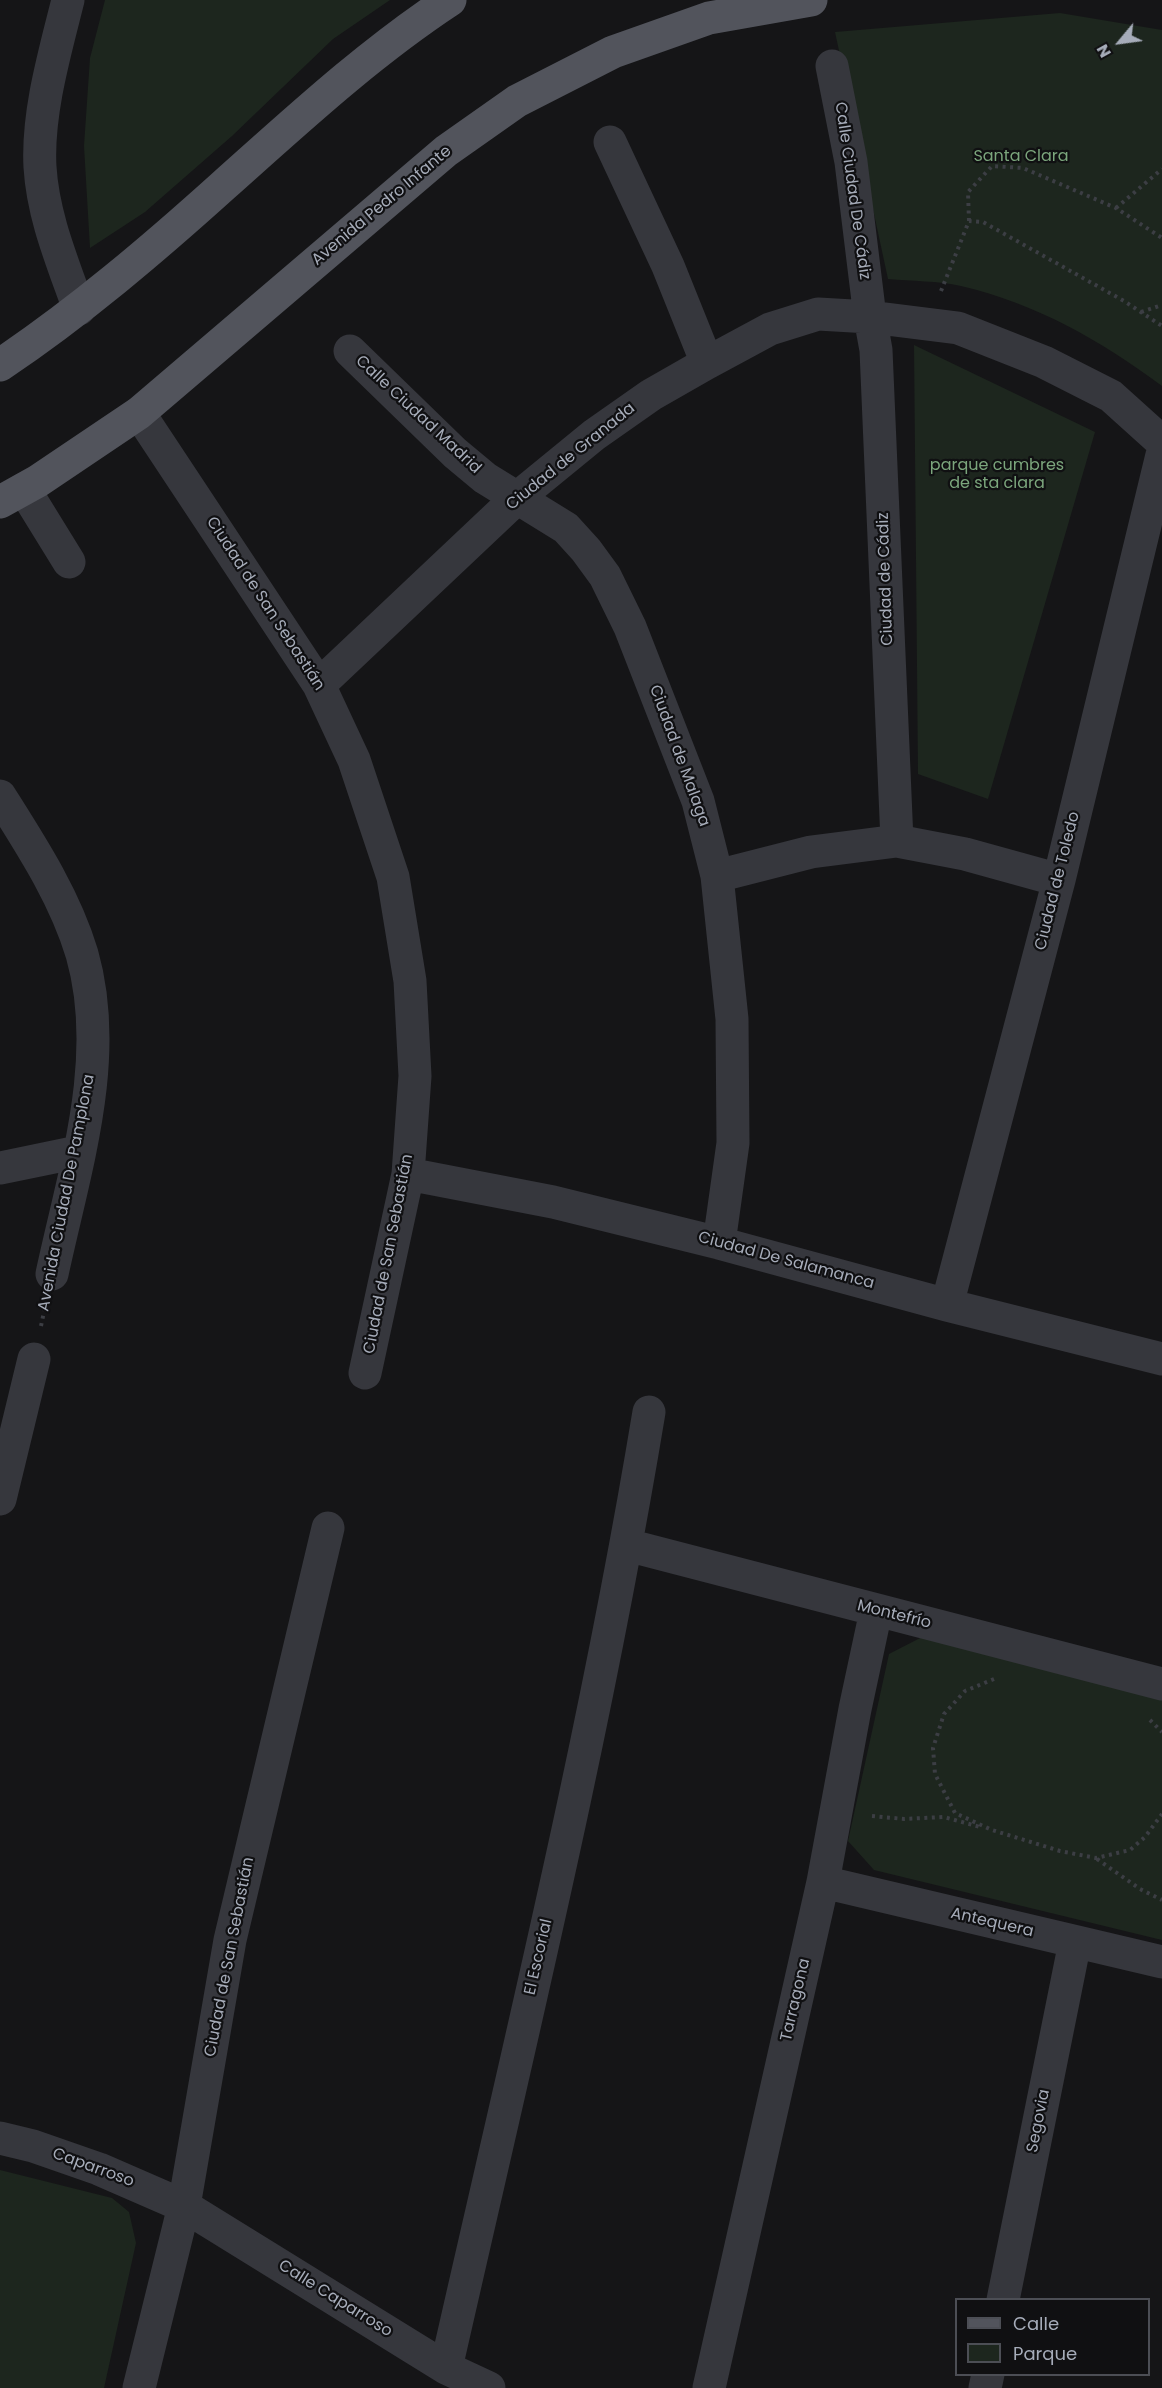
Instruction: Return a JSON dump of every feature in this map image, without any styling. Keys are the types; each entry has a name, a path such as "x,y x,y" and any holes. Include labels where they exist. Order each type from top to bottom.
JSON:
{"main road":[{"path":"0,365 79,309 222,188 325,95 407,29 450,0"},
{"name":"Avenida Pedro Infante","path":"12,495 139,413 446,151 517,101 613,52 709,18 811,0"}],"street":[{"path":"68,0 43,112 40,167 50,230 79,309"},
{"name":"Calle Ciudad De Cádiz","path":"832,66 851,162 870,317"},
{"path":"610,142 668,266 707,363"},
{"name":"Ciudad de Granada","path":"319,685 517,498 603,428 651,395 770,329 818,314 870,317 958,328 1044,362 1112,396 1162,442"},
{"name":"Ciudad de Cádiz","path":"870,317 876,350 897,841"},
{"name":"Calle Ciudad Madrid","path":"350,351 455,453 485,478 517,498"},
{"name":"Ciudad de San Sebastián","path":"139,413 319,685 354,760 393,877 410,981 415,1076 408,1174 365,1373"},
{"name":"Ciudad de Toledo","path":"947,1305 1059,880 1162,455"},
{"path":"12,495 69,562"},
{"name":"Ciudad de Malaga","path":"517,498 566,528 605,576 630,627 698,801 717,876 732,1019 733,1143 719,1243"},
{"name":"Avenida Ciudad De Pamplona","path":"0,796 14,843 52,882 82,955 88,985 94,1047 88,1097 52,1274"},
{"path":"717,876 811,852 897,841 965,854 1059,880"},
{"path":"0,1168 78,1152"},
{"name":"Ciudad De Salamanca","path":"408,1174 553,1202 1162,1359"},
{"path":"2,1481 34,1359"},
{"name":"El Escorial","path":"446,2367 552,1898 627,1545 649,1412"},
{"name":"Ciudad de San Sebastián","path":"139,2388 184,2206 231,1940 328,1528"},
{"name":"Montefrío","path":"627,1545 1162,1684"},
{"name":"Tarragona","path":"709,2388 823,1882 876,1611"},
{"name":"Antequera","path":"823,1882 1162,1962"},
{"name":"Segovia","path":"1003,2298 1074,1942"},
{"name":"Caparroso","path":"0,2138 33,2146 99,2169 184,2206"},
{"name":"Calle Caparroso","path":"184,2206 446,2367 489,2388"}],"path":[{"path":"929,325 969,221 968,192 993,166 1023,168 1116,208 1162,238"},
{"path":"1116,208 1162,169"},
{"path":"969,221 983,222 1162,326"},
{"path":"1141,312 1162,305"},
{"name":"Avenida Ciudad De Pamplona","path":"34,1359 52,1274"},
{"path":"992,1830 955,1813 935,1774 933,1748 944,1714 965,1691 997,1677"},
{"path":"1148,1718 1162,1732"},
{"path":"1096,1858 1130,1850 1145,1837 1162,1814"},
{"path":"832,1830 867,1816 904,1820 944,1817 1060,1851 1096,1858 1140,1889 1162,1900"}],"green space":[{"path":"105,0 390,0 333,39 232,136 145,212 90,248 84,146 90,58"},
{"name":"Santa Clara","path":"1060,13 1162,30 1162,386 1091,339 1042,313 989,294 952,284 888,279 835,32"},
{"name":"parque cumbres de sta clara","path":"914,345 1095,432 988,799 918,774"},
{"path":"924,1636 1162,1698 1162,1940 874,1870 848,1841 889,1654"},
{"path":"0,2170 112,2198 129,2212 136,2243 104,2388 0,2388"}]}
